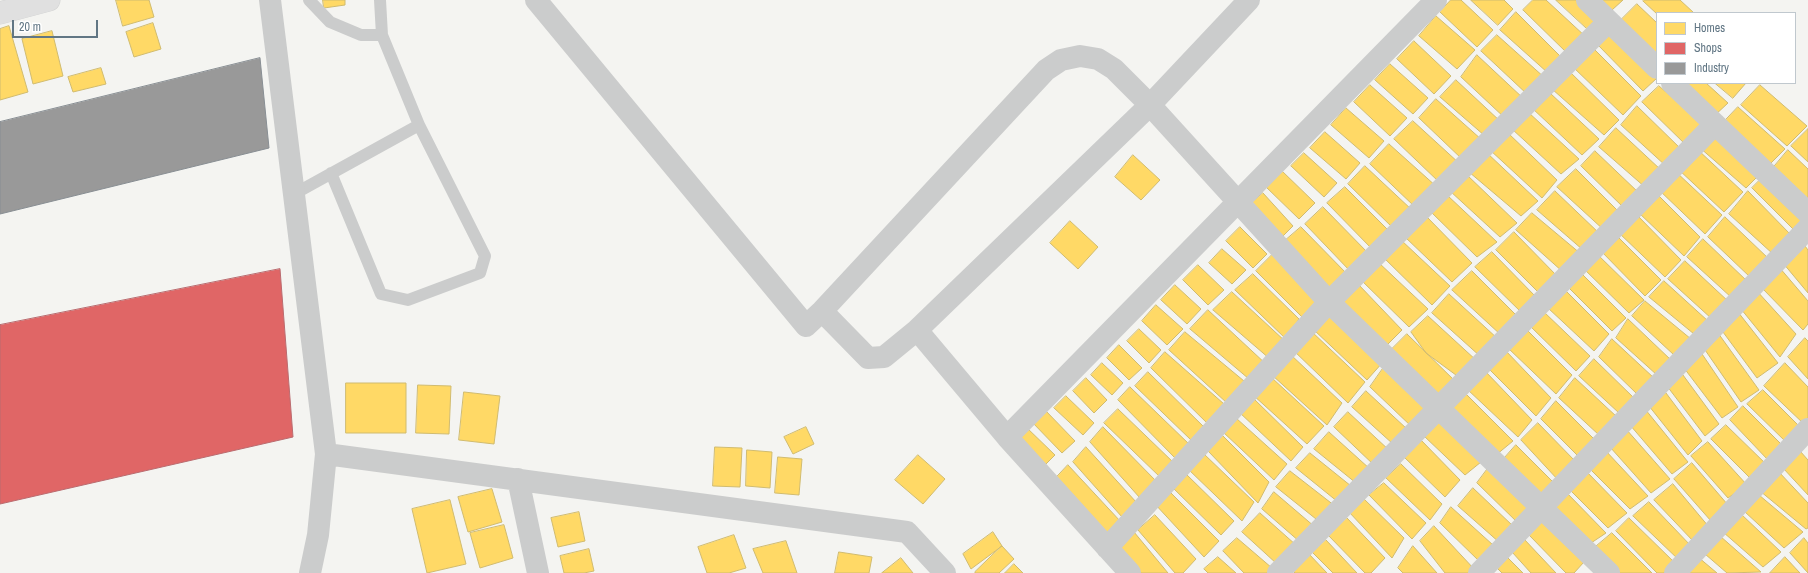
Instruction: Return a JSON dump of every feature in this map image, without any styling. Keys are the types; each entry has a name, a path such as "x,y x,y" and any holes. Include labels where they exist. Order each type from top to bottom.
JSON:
{"main road":[{"path":"0,13 22,4 49,0"}],"street":[{"path":"270,0 326,454 318,535 310,573"},
{"path":"536,0 806,326 822,311 1046,70 1062,60 1080,56 1098,59 1114,69 1150,105 1329,302 1608,573"},
{"path":"822,311 868,358 884,357 917,330 1150,105 1249,0"},
{"path":"1007,437 1436,0"},
{"path":"1587,0 1656,67"},
{"path":"1107,548 1329,302 1608,22"},
{"path":"1673,84 1808,213"},
{"path":"1278,573 1715,124"},
{"path":"1479,573 1808,228"},
{"path":"917,330 1007,437 1130,573"},
{"path":"1675,573 1808,429"},
{"path":"326,454 906,532 946,573"},
{"path":"518,479 538,573"}],"lane":[{"path":"309,0 330,22 361,35 382,35"},
{"path":"332,173 381,294 408,300 480,273 485,256 419,125 382,35 380,0"},
{"path":"294,194 419,125"}],"building: Homes":[{"path":"116,0 149,0 154,17 123,26"},
{"path":"323,0 345,0 345,5 324,8"},
{"path":"1451,0 1461,0 1493,30 1477,47 1440,12"},
{"path":"1471,0 1504,0 1513,9 1498,25"},
{"path":"1533,0 1546,0 1586,37 1567,53 1523,10"},
{"path":"1556,0 1581,0 1602,20 1592,33"},
{"path":"1601,0 1623,0 1612,10"},
{"path":"1680,0 1693,12 1656,13 1643,1"},
{"path":"1637,4 1656,22 1656,60 1619,22"},
{"path":"1516,12 1562,58 1548,73 1500,30"},
{"path":"1436,16 1475,50 1457,69 1419,36"},
{"path":"153,23 161,49 134,57 126,32"},
{"path":"9,26 28,92 0,100 0,29"},
{"path":"1613,27 1656,77 1656,79 1643,91 1597,44"},
{"path":"52,31 63,76 33,84 22,39"},
{"path":"1497,35 1545,78 1528,95 1481,51"},
{"path":"1414,41 1451,76 1434,94 1397,59"},
{"path":"1593,48 1641,96 1623,115 1574,68"},
{"path":"1477,55 1524,99 1506,119 1461,77"},
{"path":"1390,64 1428,98 1413,114 1375,80"},
{"path":"101,68 106,84 73,92 68,77"},
{"path":"1569,71 1619,120 1604,135 1552,89"},
{"path":"1456,80 1501,122 1485,136 1440,97"},
{"path":"1677,84 1707,84 1728,103 1713,117"},
{"path":"1716,84 1745,84 1733,98"},
{"path":"1370,85 1407,118 1390,136 1354,102"},
{"path":"1760,85 1807,126 1787,146 1741,105"},
{"path":"1659,86 1706,126 1687,146 1642,102"},
{"path":"1550,93 1599,139 1582,155 1532,108"},
{"path":"1436,99 1482,140 1463,160 1419,118"},
{"path":"1637,106 1682,150 1666,166 1621,125"},
{"path":"1738,107 1785,149 1767,167 1721,125"},
{"path":"1346,108 1384,141 1369,158 1331,125"},
{"path":"1528,112 1579,159 1561,174 1512,129"},
{"path":"1413,121 1460,164 1439,182 1394,139"},
{"path":"1718,127 1763,171 1746,188 1699,147"},
{"path":"1616,128 1661,170 1646,188 1599,147"},
{"path":"1808,129 1808,162 1791,146"},
{"path":"1325,132 1360,163 1346,179 1310,148"},
{"path":"1508,133 1557,180 1542,198 1490,150"},
{"path":"1389,144 1437,187 1415,207 1370,164"},
{"path":"1697,149 1743,192 1724,212 1678,169"},
{"path":"1788,150 1808,169 1808,201 1773,168"},
{"path":"1595,151 1639,193 1624,208 1581,166"},
{"path":"1486,152 1538,201 1521,216 1469,172"},
{"path":"1304,153 1337,183 1324,197 1291,166"},
{"path":"1133,155 1160,180 1141,200 1115,177"},
{"path":"1365,166 1412,210 1394,229 1348,184"},
{"path":"1576,169 1621,214 1605,231 1557,187"},
{"path":"1281,170 1315,203 1299,219 1265,186"},
{"path":"1675,171 1722,215 1705,234 1658,189"},
{"path":"1466,174 1517,223 1500,237 1450,191"},
{"path":"1766,174 1808,216 1794,230 1752,188"},
{"path":"1345,187 1390,232 1372,249 1327,203"},
{"path":"1555,191 1600,234 1583,250 1537,210"},
{"path":"1748,191 1791,235 1773,254 1729,214"},
{"path":"1263,193 1293,226 1278,241 1247,207"},
{"path":"1656,193 1700,237 1684,256 1638,212"},
{"path":"1447,195 1497,242 1477,257 1431,212"},
{"path":"1323,207 1369,254 1350,271 1305,224"},
{"path":"1532,213 1581,254 1563,272 1516,230"},
{"path":"1636,214 1681,260 1665,277 1618,232"},
{"path":"1426,216 1472,263 1452,282 1405,237"},
{"path":"1725,217 1769,259 1750,277 1708,237"},
{"path":"1070,221 1098,247 1078,269 1050,243"},
{"path":"1240,227 1267,254 1253,268 1226,241"},
{"path":"1301,227 1348,275 1328,292 1280,245"},
{"path":"1514,232 1558,277 1541,295 1496,250"},
{"path":"1615,234 1661,280 1645,296 1600,250"},
{"path":"1703,239 1747,281 1732,298 1687,257"},
{"path":"1401,240 1450,286 1432,305 1383,257"},
{"path":"1802,242 1808,250 1808,293 1783,263"},
{"path":"1222,249 1246,270 1232,284 1209,263"},
{"path":"1492,252 1537,298 1522,313 1475,267"},
{"path":"1596,253 1644,300 1629,313 1582,267"},
{"path":"1272,255 1321,302 1304,319 1256,271"},
{"path":"1685,261 1729,302 1712,319 1668,279"},
{"path":"1378,262 1428,309 1409,327 1361,280"},
{"path":"1198,265 1224,290 1208,305 1183,280"},
{"path":"1779,267 1808,301 1808,324 1803,330 1762,288"},
{"path":"1472,271 1519,318 1501,335 1452,290"},
{"path":"1581,273 1626,318 1612,331 1568,287"},
{"path":"1253,274 1299,319 1286,339 1235,290"},
{"path":"1664,281 1708,321 1694,334 1649,297"},
{"path":"1358,284 1402,330 1385,347 1338,301"},
{"path":"1175,285 1201,309 1187,324 1161,300"},
{"path":"1565,290 1609,334 1594,351 1548,308"},
{"path":"1756,290 1796,334 1780,357 1741,309"},
{"path":"1232,292 1286,342 1270,359 1213,310"},
{"path":"1449,294 1498,339 1481,357 1432,313"},
{"path":"1645,301 1691,339 1674,355 1632,316"},
{"path":"1156,305 1183,329 1167,345 1142,321"},
{"path":"1208,310 1267,365 1249,379 1190,329"},
{"path":"1544,312 1590,356 1576,371 1530,326"},
{"path":"1738,312 1778,363 1757,378 1720,328"},
{"path":"1329,313 1383,362 1367,380 1314,330"},
{"path":"1428,316 1477,361 1460,378 1426,353 1411,332"},
{"path":"1628,319 1671,360 1657,375 1616,338"},
{"path":"1139,329 1161,350 1149,363 1127,341"},
{"path":"1526,329 1572,375 1556,394 1508,348"},
{"path":"1311,331 1365,382 1348,403 1292,349"},
{"path":"1185,332 1244,381 1227,403 1169,350"},
{"path":"1718,333 1759,390 1741,402 1703,347"},
{"path":"1407,334 1456,382 1439,399 1390,351"},
{"path":"1805,338 1808,341 1808,379 1788,357"},
{"path":"1612,339 1654,378 1637,394 1599,357"},
{"path":"1119,345 1142,368 1129,380 1107,358"},
{"path":"1505,350 1551,398 1536,416 1489,369"},
{"path":"1700,351 1738,407 1722,418 1684,368"},
{"path":"1165,352 1224,404 1209,425 1151,368"},
{"path":"1290,354 1342,403 1327,425 1272,375"},
{"path":"1594,359 1634,398 1619,413 1579,376"},
{"path":"1102,363 1123,383 1112,395 1091,375"},
{"path":"1785,363 1808,387 1808,422 1805,425 1764,386"},
{"path":"1384,367 1430,408 1412,427 1370,387"},
{"path":"1485,371 1532,420 1518,437 1467,389"},
{"path":"1680,371 1719,424 1705,436 1667,386"},
{"path":"1148,372 1204,427 1191,440 1135,386"},
{"path":"1086,378 1107,400 1094,413 1073,391"},
{"path":"1272,378 1324,426 1307,444 1253,395"},
{"path":"1575,378 1617,417 1599,435 1559,398"},
{"path":"346,383 406,383 406,433 346,433"},
{"path":"418,385 451,386 449,434 416,433"},
{"path":"1130,387 1190,445 1176,459 1118,400"},
{"path":"1663,389 1702,441 1688,455 1649,406"},
{"path":"1763,390 1802,429 1786,442 1747,404"},
{"path":"1366,391 1407,429 1393,444 1352,407"},
{"path":"464,392 500,396 494,444 459,440"},
{"path":"1464,392 1513,441 1496,455 1446,408"},
{"path":"1066,396 1094,423 1083,435 1054,408"},
{"path":"1253,398 1303,447 1291,461 1239,412"},
{"path":"1556,401 1595,440 1579,457 1541,419"},
{"path":"1743,406 1784,447 1768,460 1730,420"},
{"path":"1044,409 1075,441 1062,453 1031,421"},
{"path":"1118,409 1174,463 1160,477 1104,423"},
{"path":"1645,409 1688,462 1672,474 1630,425"},
{"path":"1348,412 1390,451 1375,466 1334,427"},
{"path":"1236,418 1287,464 1274,480 1223,432"},
{"path":"1439,420 1481,462 1465,475 1424,436"},
{"path":"1538,423 1576,462 1559,481 1521,440"},
{"path":"1726,425 1768,466 1750,478 1711,439"},
{"path":"1025,426 1055,455 1042,468 1012,439"},
{"path":"806,427 814,444 793,454 784,437"},
{"path":"1103,427 1157,482 1140,498 1090,442"},
{"path":"1626,429 1670,479 1651,493 1610,447"},
{"path":"1329,432 1370,469 1356,483 1314,449"},
{"path":"1221,434 1269,482 1258,503 1208,451"},
{"path":"1420,439 1460,480 1445,497 1404,457"},
{"path":"1708,442 1747,485 1728,498 1691,456"},
{"path":"1516,445 1556,485 1540,498 1501,462"},
{"path":"715,447 742,448 740,487 713,486"},
{"path":"1086,447 1137,503 1122,517 1073,462"},
{"path":"747,450 772,452 770,488 746,486"},
{"path":"1605,450 1648,496 1630,509 1589,468"},
{"path":"1800,451 1808,460 1808,495 1783,468"},
{"path":"1310,453 1351,486 1338,502 1296,468"},
{"path":"1204,454 1254,502 1242,521 1188,469"},
{"path":"918,455 945,479 923,504 895,480"},
{"path":"778,457 802,459 799,495 775,493"},
{"path":"1692,463 1728,505 1711,521 1674,479"},
{"path":"1401,464 1442,504 1430,520 1386,478"},
{"path":"1068,465 1121,522 1105,537 1054,480"},
{"path":"1489,467 1532,508 1519,524 1477,483"},
{"path":"1290,471 1335,506 1321,523 1276,487"},
{"path":"1586,471 1627,513 1608,528 1569,489"},
{"path":"1778,471 1808,503 1808,528 1806,529 1760,491"},
{"path":"1186,474 1234,521 1221,535 1173,488"},
{"path":"1384,483 1426,523 1412,539 1369,495"},
{"path":"1673,484 1709,527 1694,542 1654,500"},
{"path":"1473,488 1513,526 1500,543 1458,506"},
{"path":"492,489 502,522 468,532 458,497"},
{"path":"1170,492 1219,541 1204,557 1154,503"},
{"path":"1274,492 1315,527 1300,542 1262,509"},
{"path":"1567,493 1606,533 1588,545 1550,508"},
{"path":"1759,495 1803,532 1784,548 1745,512"},
{"path":"1364,499 1404,538 1392,558 1349,512"},
{"path":"450,500 466,564 427,573 412,509"},
{"path":"1649,502 1692,547 1680,561 1633,516"},
{"path":"1451,507 1493,545 1479,561 1440,523"},
{"path":"579,512 585,541 558,547 551,518"},
{"path":"1260,513 1296,545 1277,564 1242,532"},
{"path":"1741,514 1781,552 1763,567 1723,532"},
{"path":"1155,515 1196,559 1183,573 1175,573 1138,530"},
{"path":"1347,518 1385,558 1371,573 1365,573 1327,534"},
{"path":"1629,518 1674,562 1664,573 1657,573 1616,531"},
{"path":"1543,520 1584,562 1574,573 1566,573 1529,535"},
{"path":"504,525 513,558 480,568 470,533"},
{"path":"1434,526 1475,570 1472,573 1445,573 1420,541"},
{"path":"993,532 1002,546 971,569 963,554"},
{"path":"1134,532 1168,573 1141,573 1117,547"},
{"path":"1612,533 1652,573 1617,573 1593,549"},
{"path":"734,535 746,568 729,573 707,573 698,547"},
{"path":"1720,536 1761,572 1727,573 1705,554"},
{"path":"1237,538 1272,568 1267,573 1244,573 1223,551"},
{"path":"1804,538 1808,543 1808,573 1790,553"},
{"path":"1524,539 1556,573 1531,573 1512,552"},
{"path":"1326,540 1357,573 1333,573 1312,552"},
{"path":"786,541 797,573 763,573 753,549"},
{"path":"1002,546 1014,559 999,573 975,573 975,572"},
{"path":"1413,546 1437,573 1403,573 1398,568"},
{"path":"589,549 594,571 584,573 564,573 560,556"},
{"path":"839,552 872,557 869,573 835,573"},
{"path":"1308,553 1327,573 1295,573 1292,570"},
{"path":"1218,557 1236,573 1208,573 1204,569"},
{"path":"1698,557 1717,573 1686,573"},
{"path":"1785,557 1800,573 1770,573"},
{"path":"901,558 913,573 882,573"},
{"path":"1508,558 1523,573 1502,573 1497,568"},
{"path":"1014,564 1023,573 1005,573"}],"building: Shops":[{"path":"280,269 293,437 0,504 0,325"}],"building: Industry":[{"path":"260,58 269,148 0,214 0,122"}]}
